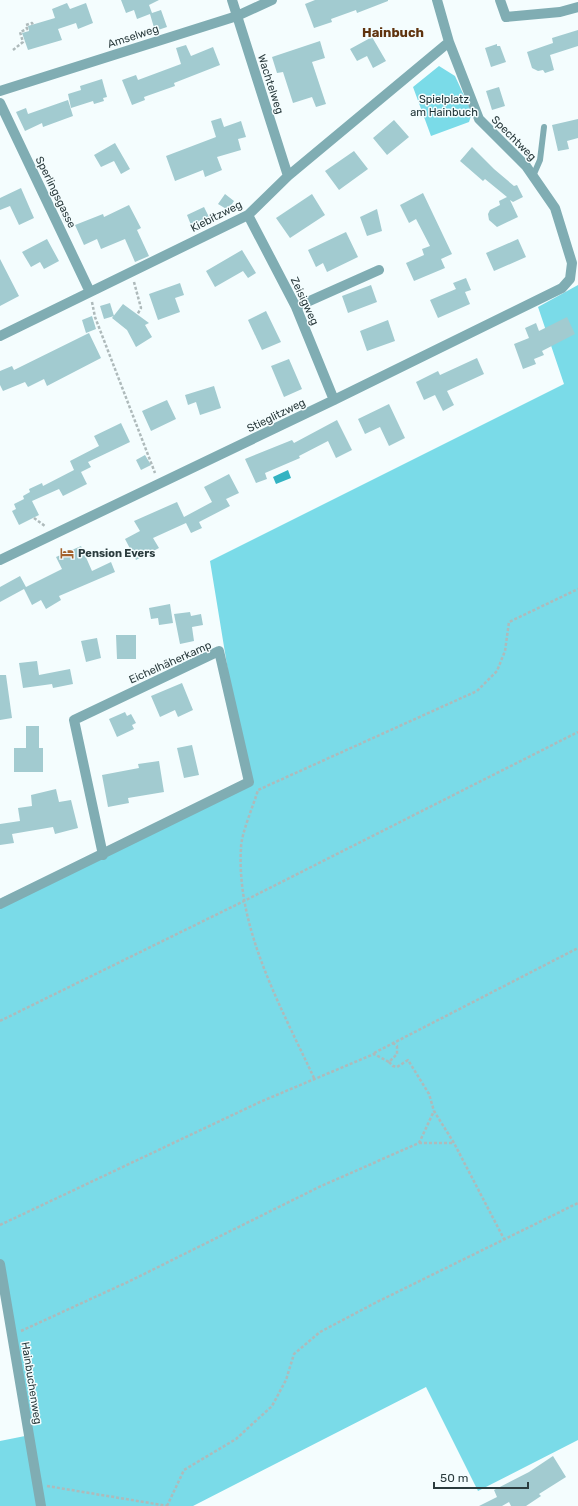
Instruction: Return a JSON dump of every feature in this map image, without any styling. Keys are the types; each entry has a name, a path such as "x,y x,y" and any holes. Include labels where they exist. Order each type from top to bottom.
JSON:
{"street":[{"name":"Wachtelweg","path":"232,0 288,176"},
{"name":"Amselweg","path":"0,91 237,16 272,0"},
{"name":"Spechtweg","path":"437,0 449,42 479,119 526,166 555,208 572,263 570,279 562,288"},
{"path":"500,0 506,16 560,12 578,7"},
{"name":"Kiebitzweg","path":"0,336 248,215 288,176 449,42"},
{"name":"Sperlingsgasse","path":"0,103 90,292"},
{"name":"Zeisigweg","path":"248,215 296,307 334,400"},
{"path":"296,307 379,270"},
{"name":"Stieglitzweg","path":"0,560 334,400 562,288"},
{"name":"Eichelhäherkamp","path":"0,904 103,855 249,782 219,651 74,720 103,855"},
{"name":"Hainbuchenweg","path":"0,1264 41,1506"}],"lane":[{"path":"533,176 540,160 544,127"}],"path":[{"path":"13,50 23,42 20,32 28,30 26,25 32,23 33,25"},
{"path":"131,272 141,308 137,315"},
{"path":"90,292 95,317 159,484"},
{"path":"34,518 44,526 49,525"},
{"path":"314,1078 261,965 244,901 240,847 258,790 477,691 497,671 506,651 509,622 578,589"},
{"path":"0,1020 244,901 578,732"},
{"path":"0,1225 314,1078 374,1054 578,948"},
{"path":"389,1062 397,1054 397,1046 393,1043"},
{"path":"374,1054 389,1062 392,1066 397,1067 408,1060 412,1064 429,1094 434,1111 454,1143 504,1239"},
{"path":"419,1143 434,1111"},
{"path":"12,1335 130,1281 318,1187 419,1143 454,1143"},
{"path":"37,1484 168,1506 184,1470 236,1439 272,1406 286,1380 294,1354 320,1332 375,1303 578,1203"}],"green space":[{"name":"Spielplatz am Hainbuch","path":"439,66 455,76 472,113 469,122 431,136 413,87"},
{"path":"578,285 578,1440 478,1491 426,1387 193,1506 41,1506 0,1282 0,899 246,781 210,561 564,384 538,307"},
{"path":"25,1436 40,1506 0,1506 0,1441"}],"shaded area":[{"path":"288,470 291,478 276,484 273,477"}],"building":[{"path":"121,0 159,0 149,5 152,13 161,10 167,27 155,31 150,14 137,19 134,10 126,13"},
{"path":"315,0 388,1 357,13 356,10 331,19 332,22 314,28 305,4"},
{"path":"67,3 70,9 86,3 93,23 78,29 76,23 58,29 62,40 28,50 22,33 29,31 28,26 55,18 52,9"},
{"path":"578,30 578,46 550,55 554,70 545,73 543,70 538,71 532,68 527,52 553,43 552,38"},
{"path":"372,37 386,61 373,68 367,56 357,61 350,49"},
{"path":"320,41 325,58 312,62 326,104 316,107 312,97 293,103 283,72 277,73 272,57"},
{"path":"497,44 497,46 500,46 506,62 491,67 485,48"},
{"path":"186,45 191,56 213,47 220,65 174,83 175,86 144,97 145,100 132,105 122,80 136,75 138,80 181,64 176,48"},
{"path":"102,79 107,97 103,98 104,101 94,104 93,101 71,108 68,94 81,90 80,86"},
{"path":"499,87 505,106 492,110 486,91"},
{"path":"68,100 73,116 43,127 42,123 25,131 16,112 26,108 28,114"},
{"path":"221,118 224,127 241,121 246,137 238,139 241,150 217,157 222,170 205,177 203,170 175,181 166,156 216,137 211,121"},
{"path":"578,119 578,138 567,141 569,149 558,151 552,125"},
{"path":"394,120 409,137 387,155 373,138"},
{"path":"115,143 130,169 121,174 114,161 101,167 94,155"},
{"path":"472,147 514,186 517,185 523,197 513,202 510,200 518,217 497,227 489,220 488,214 490,210 500,205 499,201 507,197 485,179 483,181 460,161"},
{"path":"354,151 368,169 339,190 325,171"},
{"path":"21,188 34,218 19,225 10,206 0,210 0,198"},
{"path":"423,193 452,254 441,259 445,268 414,281 406,263 424,255 422,249 430,246 416,219 409,223 400,205"},
{"path":"225,194 234,201 228,210 218,204"},
{"path":"312,194 325,215 290,238 276,218"},
{"path":"129,205 141,228 137,230 149,256 135,262 125,239 101,249 97,239 84,245 75,225 103,214 104,217"},
{"path":"204,207 209,217 191,225 187,215"},
{"path":"377,209 382,231 367,236 360,217"},
{"path":"68,211 72,220 65,223 61,215"},
{"path":"346,232 358,257 327,272 323,263 316,267 308,250"},
{"path":"47,239 59,261 44,269 40,262 31,267 22,252"},
{"path":"518,239 526,257 494,271 486,253"},
{"path":"242,250 256,273 248,278 243,271 215,287 206,271"},
{"path":"0,259 19,296 0,306"},
{"path":"466,278 471,290 465,292 470,304 438,318 430,300 456,289 453,283"},
{"path":"180,283 184,295 175,298 180,312 158,320 149,294"},
{"path":"371,285 377,302 348,313 342,296"},
{"path":"110,303 114,316 104,319 100,306"},
{"path":"123,304 149,323 145,325 152,337 136,347 127,330 112,318"},
{"path":"266,311 281,342 262,350 248,320"},
{"path":"92,316 96,329 86,333 82,320"},
{"path":"567,317 575,334 542,351 544,355 534,359 536,364 523,369 514,344 529,338 525,328 536,323 539,331"},
{"path":"388,320 395,341 367,351 360,331"},
{"path":"89,333 101,358 47,386 44,379 28,387 25,382 3,391 0,385 0,371 12,366 14,370"},
{"path":"477,358 484,374 447,391 454,405 443,411 435,395 424,400 416,382 438,371 440,375"},
{"path":"289,359 302,389 284,397 271,366"},
{"path":"214,386 221,408 200,415 196,402 188,405 185,395"},
{"path":"167,400 176,419 151,431 142,411"},
{"path":"389,404 405,438 389,446 380,427 365,434 358,419"},
{"path":"337,420 352,450 336,458 328,441 299,456 300,458 265,473 267,479 256,483 245,459 292,440 294,443"},
{"path":"121,423 130,442 88,462 91,467 81,472 87,484 63,496 59,489 32,501 39,515 19,525 12,511 16,509 14,504 24,499 23,496 30,492 29,489 42,483 43,486 74,470 70,461 99,446 94,436"},
{"path":"145,455 151,465 141,470 136,460"},
{"path":"229,474 239,493 226,499 230,506 199,522 202,528 191,533 186,523 153,538 159,548 136,560 125,539 140,531 134,521 177,502 184,517 212,502 204,487"},
{"path":"81,546 92,571 111,562 115,572 59,596 61,600 46,609 41,600 32,605 24,589 0,602 0,587 20,576 26,587 62,569 56,557"},
{"path":"170,604 173,623 159,625 158,618 151,619 149,608"},
{"path":"190,612 191,616 201,614 203,625 192,627 194,641 180,644 174,614"},
{"path":"116,635 136,635 136,659 117,659"},
{"path":"97,638 101,658 86,662 81,641"},
{"path":"37,661 39,675 70,669 73,684 53,688 52,684 23,688 19,663"},
{"path":"0,675 6,675 12,718 0,720"},
{"path":"182,683 193,710 178,717 175,710 160,717 151,696"},
{"path":"125,712 127,716 131,714 136,723 132,725 134,729 117,737 109,719"},
{"path":"26,726 39,726 39,748 43,748 43,772 14,772 14,748 26,748"},
{"path":"192,745 199,775 184,778 177,748"},
{"path":"159,761 164,792 128,798 129,803 108,807 102,775 139,768 138,764"},
{"path":"56,789 59,802 71,800 78,828 55,834 53,827 12,834 14,843 0,845 0,824 20,821 18,808 32,806 31,795"},
{"path":"553,1456 566,1477 539,1494 541,1496 526,1506 511,1506 509,1502 502,1506 479,1506 497,1497 494,1490 529,1472"}],"place":[{"name":"Pension Evers","path":"67,553"}],"district":[{"name":"Hainbuch","path":"393,32"}]}
